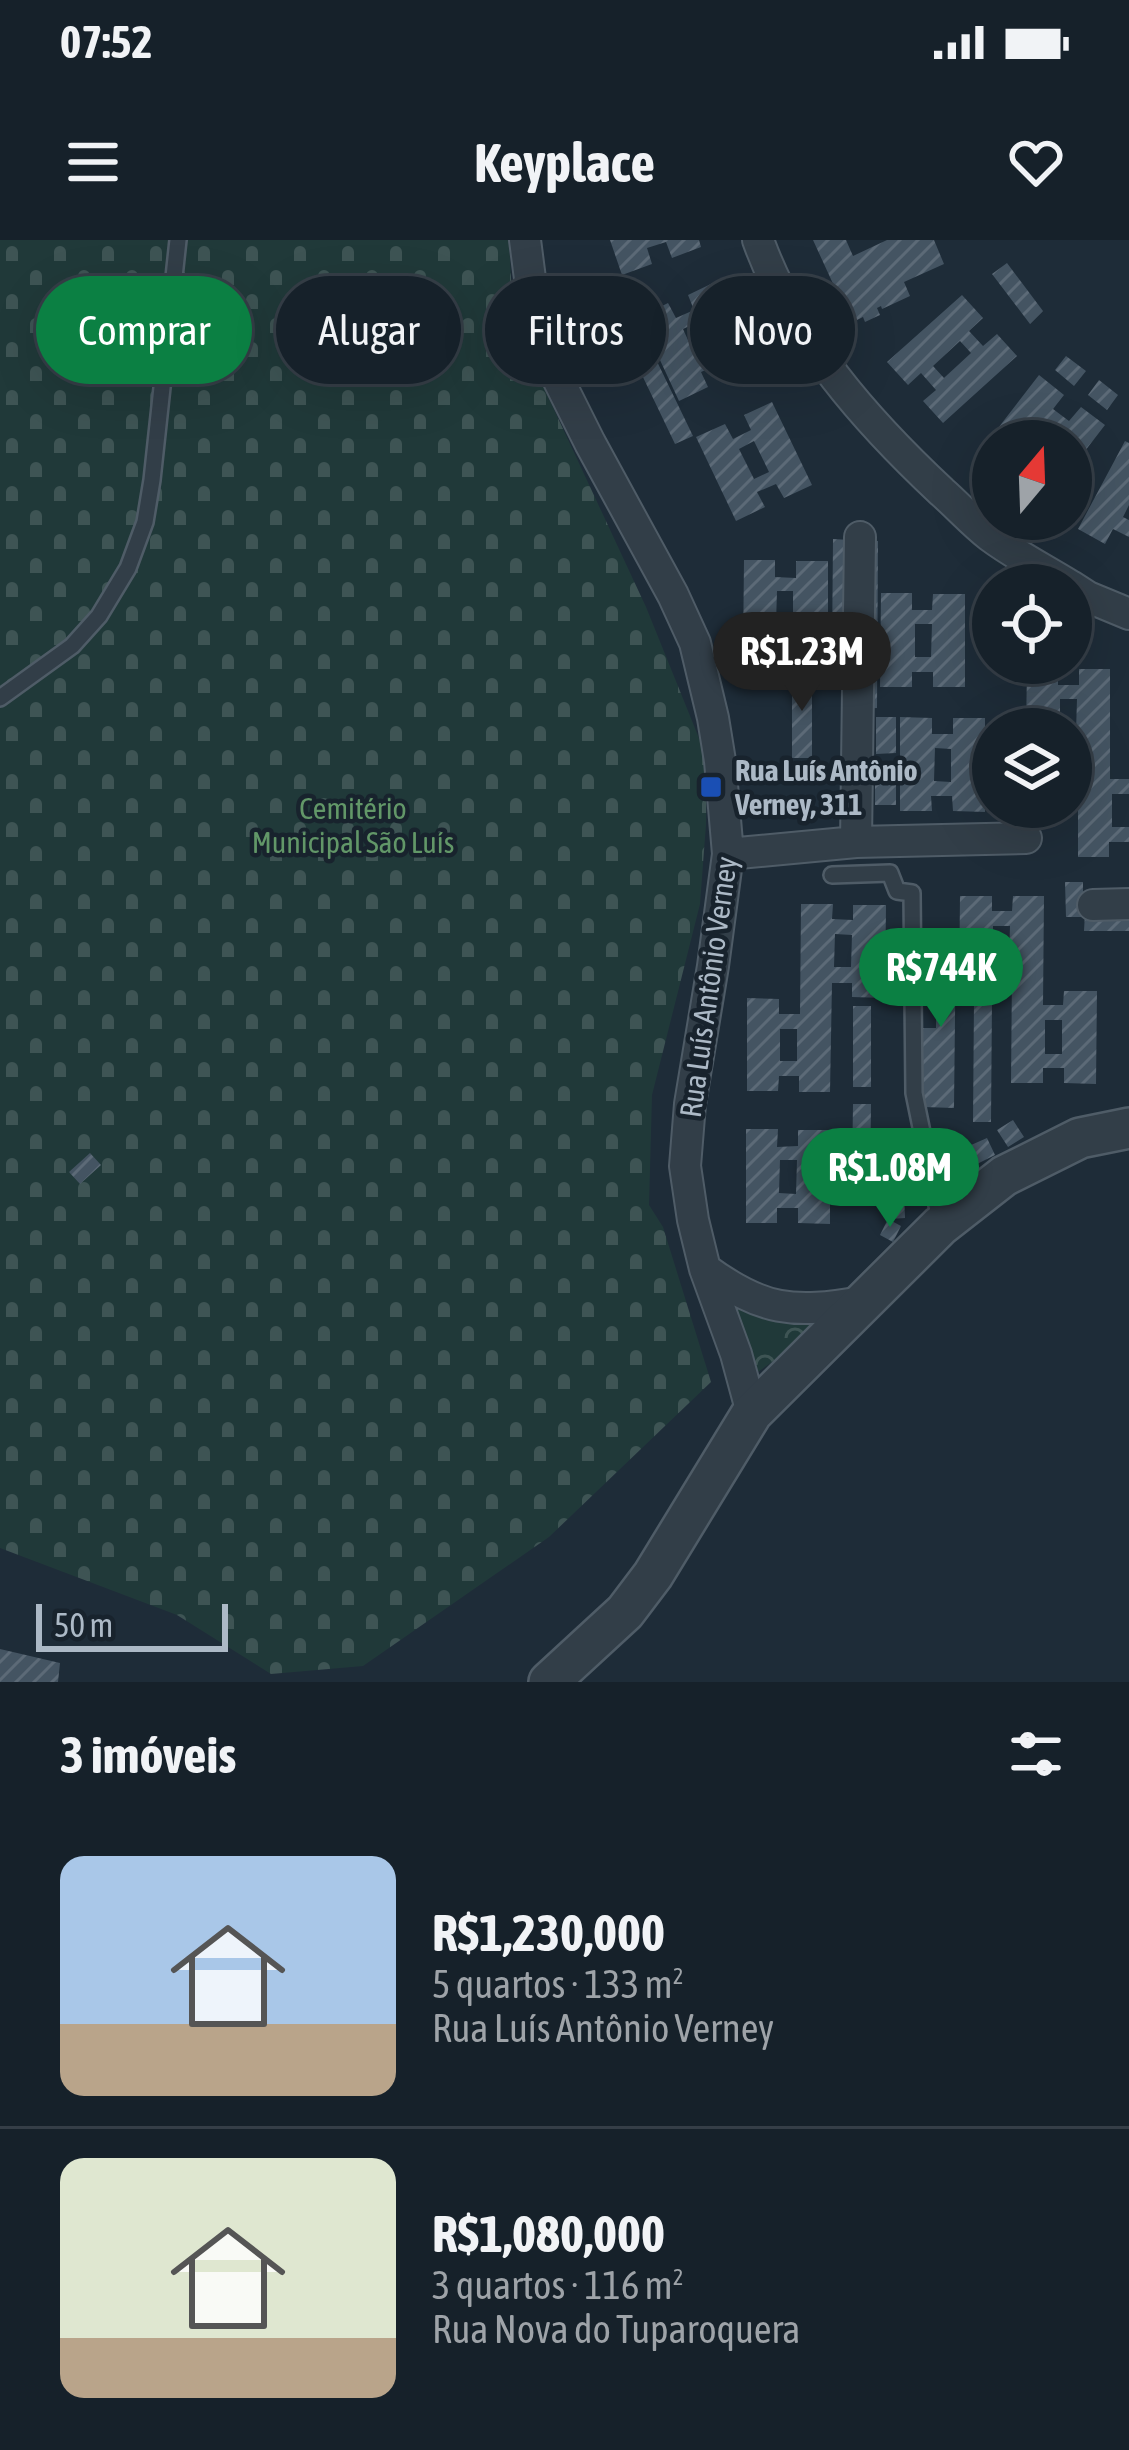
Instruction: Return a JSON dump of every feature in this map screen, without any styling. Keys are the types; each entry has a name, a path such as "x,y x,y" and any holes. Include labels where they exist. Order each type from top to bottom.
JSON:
{"street":[{"name":"Rua Luís Antônio Verney","path":"525,240 533,302 552,367 695,643 717,740 728,854 690,1105 686,1166 692,1220 705,1269 752,1413"},
{"path":"758,240 812,344 854,403 990,536 1035,564"},
{"path":"856,842 860,536"},
{"path":"1092,599 1129,614"},
{"path":"728,854 856,842 1026,838"},
{"path":"1093,905 1129,904"},
{"path":"548,1682 625,1612 653,1576 752,1413 940,1226 1004,1177 1080,1138 1129,1128"},
{"path":"705,1269 753,1300 783,1307 817,1310 862,1301"}],"lane":[{"path":"0,698 72,646 99,616 128,568 145,522 156,456 178,240"},
{"path":"832,875 890,873 897,891 912,893 914,1093 940,1226"}],"green space":[{"name":"Cemitério Municipal São Luís","path":"0,240 509,240 511,276 485,276 485,384 542,384 646,607 707,758 700,904 652,1095 649,1205 663,1227 711,1382 549,1537 363,1666 271,1674 177,1615 0,1548"},
{"path":"733,1305 829,1322 745,1381"}],"building":[{"path":"610,240 699,240 701,247 672,258 666,242 647,248 652,264 622,275"},
{"path":"813,240 846,240 853,256 887,240 934,240 944,264 904,282 910,296 877,308 880,315 865,322 863,317 855,321 855,276 829,276"},
{"path":"1007,263 1043,311 1030,324 992,274"},
{"path":"962,295 983,318 969,331 983,346 997,334 1017,356 943,423 923,401 936,390 921,373 908,385 887,362","holes":["960,341 971,353 944,378 933,366"]},
{"path":"666,304 676,318 690,312 690,326 683,329 690,344 690,384 708,387 679,401 666,373"},
{"path":"1066,356 1086,371 1074,386 1055,370"},
{"path":"1039,375 1064,395 1053,409 1068,420 1004,420"},
{"path":"666,380 693,436 675,444 646,384 666,384"},
{"path":"1099,380 1118,395 1107,410 1088,395"},
{"path":"772,402 812,485 784,498 776,484 757,492 765,507 736,521 696,437 725,424 733,439 751,430 744,415","holes":["754,441 769,472 754,479 739,449"]},
{"path":"1081,407 1105,425 1092,442 1092,420 1070,420"},
{"path":"1125,441 1129,443 1129,505 1123,517 1129,520 1129,537 1113,529 1105,544 1092,537 1092,503"},
{"path":"833,539 850,540 849,650 832,650"},
{"path":"866,540 878,541 877,708 861,709"},
{"path":"744,560 775,560 775,577 796,578 796,561 828,561 828,654 796,654 796,638 775,638 775,654 743,654","holes":["777,591 793,591 793,624 776,624"]},
{"path":"881,593 912,593 912,610 932,610 933,594 965,594 965,687 933,687 933,672 912,672 912,687 880,687","holes":["915,624 932,624 931,657 915,657"]},
{"path":"1092,669 1110,669 1110,779 1129,779 1129,794 1112,794 1112,827 1129,827 1129,842 1109,842 1109,857 1078,857 1078,828 1092,828 1092,708 1077,708 1077,699 1060,699 1060,708 1026,708 1027,684 1092,684"},
{"path":"812,670 812,758 792,758 792,671"},
{"path":"876,717 896,717 896,753 876,754"},
{"path":"900,717 932,718 932,734 953,734 953,718 972,718 972,812 953,811 952,796 931,796 932,811 900,811","holes":["935,748 951,749 951,782 934,781"]},
{"path":"875,770 896,770 896,805 875,805"},
{"path":"1065,882 1083,882 1083,917 1066,917"},
{"path":"960,896 992,896 992,911 1012,911 1013,896 1044,896 1043,1005 1063,1005 1064,991 1097,991 1096,1084 1064,1083 1064,1068 1043,1068 1043,1083 1011,1083 1012,973 991,973 991,988 959,988","holes":["993,926 1010,926 1009,959 993,959","1045,1020 1062,1020 1062,1054 1045,1054"]},
{"path":"801,904 833,904 832,919 853,920 853,905 886,905 885,998 852,997 852,983 832,983 830,1092 799,1092 799,1076 779,1076 778,1091 747,1091 747,998 779,999 779,1014 800,1014","holes":["835,934 852,935 851,967 834,967","780,1029 797,1029 797,1061 780,1061"]},
{"path":"1085,913 1129,914 1129,931 1084,931"},
{"path":"937,928 956,928 954,1108 923,1107 921,1103 920,1028 936,1028"},
{"path":"974,1000 992,1000 991,1122 973,1122"},
{"path":"853,1006 871,1006 871,1087 853,1087"},
{"path":"853,1104 871,1104 870,1190 854,1190"},
{"path":"1013,1120 1024,1137 1008,1147 997,1130"},
{"path":"746,1129 778,1129 777,1147 798,1146 798,1130 830,1130 830,1224 798,1223 798,1208 777,1208 777,1223 746,1223","holes":["780,1160 797,1160 796,1194 779,1193"]},
{"path":"987,1138 995,1155 971,1167 962,1149"},
{"path":"90,1153 101,1165 80,1184 69,1172"},
{"path":"904,1190 905,1218 890,1219 889,1191"},
{"path":"888,1219 901,1226 893,1242 880,1235"},
{"path":"0,1649 60,1663 58,1682 0,1682"}],"place":[{"name":"Rua Luís Antônio Verney, 311","path":"711,787"}]}
